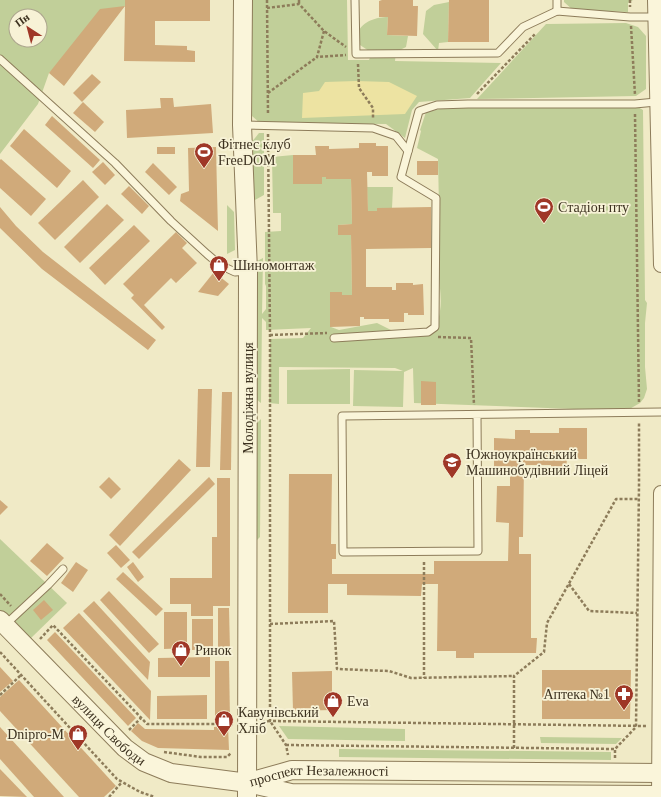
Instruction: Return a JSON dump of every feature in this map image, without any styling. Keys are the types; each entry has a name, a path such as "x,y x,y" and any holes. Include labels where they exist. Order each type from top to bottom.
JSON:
{"street":[{"name":"Молодіжна вулиця","path":"243,0 242,125 248,271 241,726 247,790"},
{"path":"655,0 658,17 656,102 661,266"},
{"path":"660,796 661,493"},
{"name":"вулиця Свободи","path":"7,619 125,748 144,762 171,773 247,790"},
{"name":"проспект Незалежності","path":"247,790 292,770 660,773"},
{"name":"проспект Незалежності","path":"247,790 291,793 660,796"}],"lane":[{"path":"355,0 356,54 498,53 522,27 557,10 630,17 658,17"},
{"path":"557,0 557,10"},
{"path":"0,59 115,164 207,254 220,264 235,272 248,271"},
{"path":"334,338 428,332 435,327 436,198 402,177 419,111 437,105 635,104 656,102"},
{"path":"242,125 373,128 396,136 408,151"},
{"path":"477,415 478,551 343,552 342,416 661,412"},
{"path":"7,619 48,585 63,569"}],"path":[{"path":"298,0 299,4 324,31 356,54 359,88 373,108 373,128"},
{"path":"286,745 615,749 636,727 639,412 635,104 630,0"},
{"path":"267,8 299,4"},
{"path":"468,104 557,10"},
{"path":"317,57 324,31"},
{"path":"268,93 317,57 356,54"},
{"path":"472,342 472,359"},
{"path":"270,624 334,621 337,669 389,671 411,678 514,676 544,652 547,623 616,499 639,499"},
{"path":"424,551 424,678"},
{"path":"569,584 590,611 637,613"},
{"path":"0,594 7,619"},
{"path":"38,641 52,625 147,724 235,724 241,726 270,721 286,745 292,770"},
{"path":"0,652 117,779 140,792 155,797"},
{"path":"0,695 21,675"},
{"path":"514,676 514,748"},
{"path":"130,734 127,732 141,718"},
{"path":"163,752 201,757 227,757 235,749"},
{"path":"109,797 122,782"}],"green space":[{"path":"0,0 125,0 125,6 49,73 38,104 0,154"},
{"path":"252,0 347,0 348,60 369,60 372,53 357,43 358,33 363,25 370,20 388,17 387,35 408,36 406,47 396,52 395,61 501,63 470,98 419,102 412,110 405,138 386,124 260,123 252,116"},
{"path":"564,0 633,0 628,3 628,12 573,10 564,2"},
{"path":"449,2 448,42 439,43 438,51 423,34 426,11 434,5"},
{"path":"626,23 638,27 646,36 646,89 636,96 477,99 546,24"},
{"path":"460,105 638,107 643,110 645,300 647,303 645,323 645,367 647,389 644,398 640,403 626,411 414,403 413,368 404,372 403,407 353,406 354,370 403,371 395,368 279,367 279,404 269,403 270,339 303,338 311,328 266,330 266,322 262,318 261,403 251,395 253,263 263,258 262,314 266,309 265,232 281,231 281,213 273,213 272,157 293,155 294,184 322,184 322,177 326,177 327,179 351,179 352,224 338,225 339,235 351,235 352,295 342,295 342,292 330,292 331,327 339,330 377,323 393,331 419,335 435,327 440,315 441,304 439,270 438,159 417,148 420,130 426,112"},
{"path":"259,133 264,133 264,195 253,201 251,143"},
{"path":"367,187 393,187 392,208 377,208 377,211 368,211"},
{"path":"227,205 234,212 235,250 227,254"},
{"path":"350,369 350,404 287,404 287,370"},
{"path":"261,419 260,537 251,546 251,429"},
{"path":"0,539 67,603 30,639 0,610"},
{"path":"279,726 405,729 405,741 288,739"},
{"path":"540,737 622,738 616,744 541,743"},
{"path":"339,749 611,752 611,760 339,757"}],"sand":[{"path":"325,82 389,82 417,96 405,114 302,118 303,93 319,91"}],"building":[{"path":"125,0 210,0 210,21 155,21 155,45 187,46 187,50 195,51 195,62 124,61"},
{"path":"413,0 413,6 418,6 417,36 387,35 388,17 379,17 379,1"},
{"path":"449,0 489,0 489,42 448,42"},
{"path":"125,6 64,86 49,73 100,9"},
{"path":"92,74 101,82 82,102 73,93"},
{"path":"160,98 173,98 174,107 211,104 213,133 127,138 126,110 161,108"},
{"path":"83,102 104,122 95,132 73,113"},
{"path":"52,116 100,160 93,168 45,125"},
{"path":"24,129 71,171 57,188 10,146"},
{"path":"359,143 376,143 376,146 388,146 388,176 372,176 372,172 367,172 368,211 377,211 377,208 431,207 431,248 366,249 366,287 392,287 392,290 396,290 396,283 413,283 413,285 423,284 424,315 408,315 408,313 404,313 404,322 389,322 389,319 364,319 364,317 360,317 360,326 330,327 330,292 342,292 342,295 352,295 351,235 338,235 338,225 352,224 351,179 326,179 326,177 322,177 322,184 293,184 293,155 316,155 315,146 329,146 329,149 359,148"},
{"path":"157,147 175,147 175,154 157,154"},
{"path":"216,147 218,231 180,201 181,194 189,191 188,148"},
{"path":"1,159 46,199 31,216 0,188"},
{"path":"417,161 438,161 438,175 417,175"},
{"path":"103,162 115,175 105,185 92,172"},
{"path":"153,163 177,187 169,195 145,172"},
{"path":"83,180 99,197 55,240 38,223"},
{"path":"129,186 149,206 142,214 121,194"},
{"path":"107,204 124,220 80,263 64,247"},
{"path":"0,207 16,226 43,252 156,340 148,350 42,269 0,228"},
{"path":"134,225 150,241 105,285 89,268"},
{"path":"176,232 187,243 182,248 197,263 176,283 171,278 144,305 165,327 162,330 131,298 134,295 123,284"},
{"path":"214,272 229,284 218,296 198,292"},
{"path":"421,381 436,382 436,405 421,405"},
{"path":"198,389 212,389 210,467 196,467"},
{"path":"222,392 232,392 231,470 220,470"},
{"path":"559,428 587,428 587,459 567,459 566,468 551,468 551,465 524,465 523,537 519,537 519,554 531,554 531,638 537,638 536,653 474,653 474,658 456,658 456,651 437,651 438,584 422,584 421,596 347,595 347,584 328,584 328,613 288,613 289,474 332,474 331,544 336,544 336,559 332,559 332,574 434,574 434,561 508,561 509,523 496,522 497,486 510,486 510,471 494,470 494,438 515,439 515,430 530,430 530,433 559,433"},
{"path":"179,459 191,470 120,546 109,535"},
{"path":"109,477 121,489 111,499 99,487"},
{"path":"209,477 215,484 139,559 132,552"},
{"path":"217,478 230,478 230,606 213,606 213,616 191,616 191,604 170,604 170,578 212,578 212,537 217,537"},
{"path":"0,500 8,507 0,515"},
{"path":"47,543 64,558 47,576 30,561"},
{"path":"116,545 130,560 121,568 107,553"},
{"path":"76,562 88,570 73,592 61,583"},
{"path":"133,562 144,577 138,582 127,567"},
{"path":"123,572 163,609 156,616 116,579"},
{"path":"109,591 159,644 149,653 100,600"},
{"path":"44,600 53,610 41,620 33,610"},
{"path":"94,601 150,662 148,680 83,611"},
{"path":"218,608 229,608 230,650 218,651"},
{"path":"164,612 187,612 187,648 164,649"},
{"path":"79,613 151,691 150,720 63,628"},
{"path":"192,619 213,619 213,649 192,650"},
{"path":"55,632 136,718 128,726 47,640"},
{"path":"210,657 210,677 158,677 158,658"},
{"path":"215,661 229,661 230,719 215,719"},
{"path":"0,667 13,681 0,692"},
{"path":"542,670 631,670 630,719 542,719"},
{"path":"332,671 332,710 293,711 292,672"},
{"path":"19,680 116,786 104,797 79,797 0,711 0,697"},
{"path":"207,695 207,719 157,719 157,696"},
{"path":"138,723 145,729 214,730 214,727 228,726 229,750 158,748 142,741 131,731"},
{"path":"0,727 64,797 34,797 0,759"},
{"path":"0,769 27,797 0,796"}],"place":[{"name":"Фітнес клуб FreeDOM","path":"204,169"},
{"name":"Стадіон пту","path":"544,224"},
{"name":"Шиномонтаж","path":"219,282"},
{"name":"Южноукраїнський Машинобудівний Ліцей","path":"452,479"},
{"name":"Ринок","path":"181,667"},
{"name":"Аптека №1","path":"624,711"},
{"name":"Eva","path":"333,718"},
{"name":"Кавунівський Хліб","path":"224,737"},
{"name":"Dnipro-M","path":"78,751"}]}
